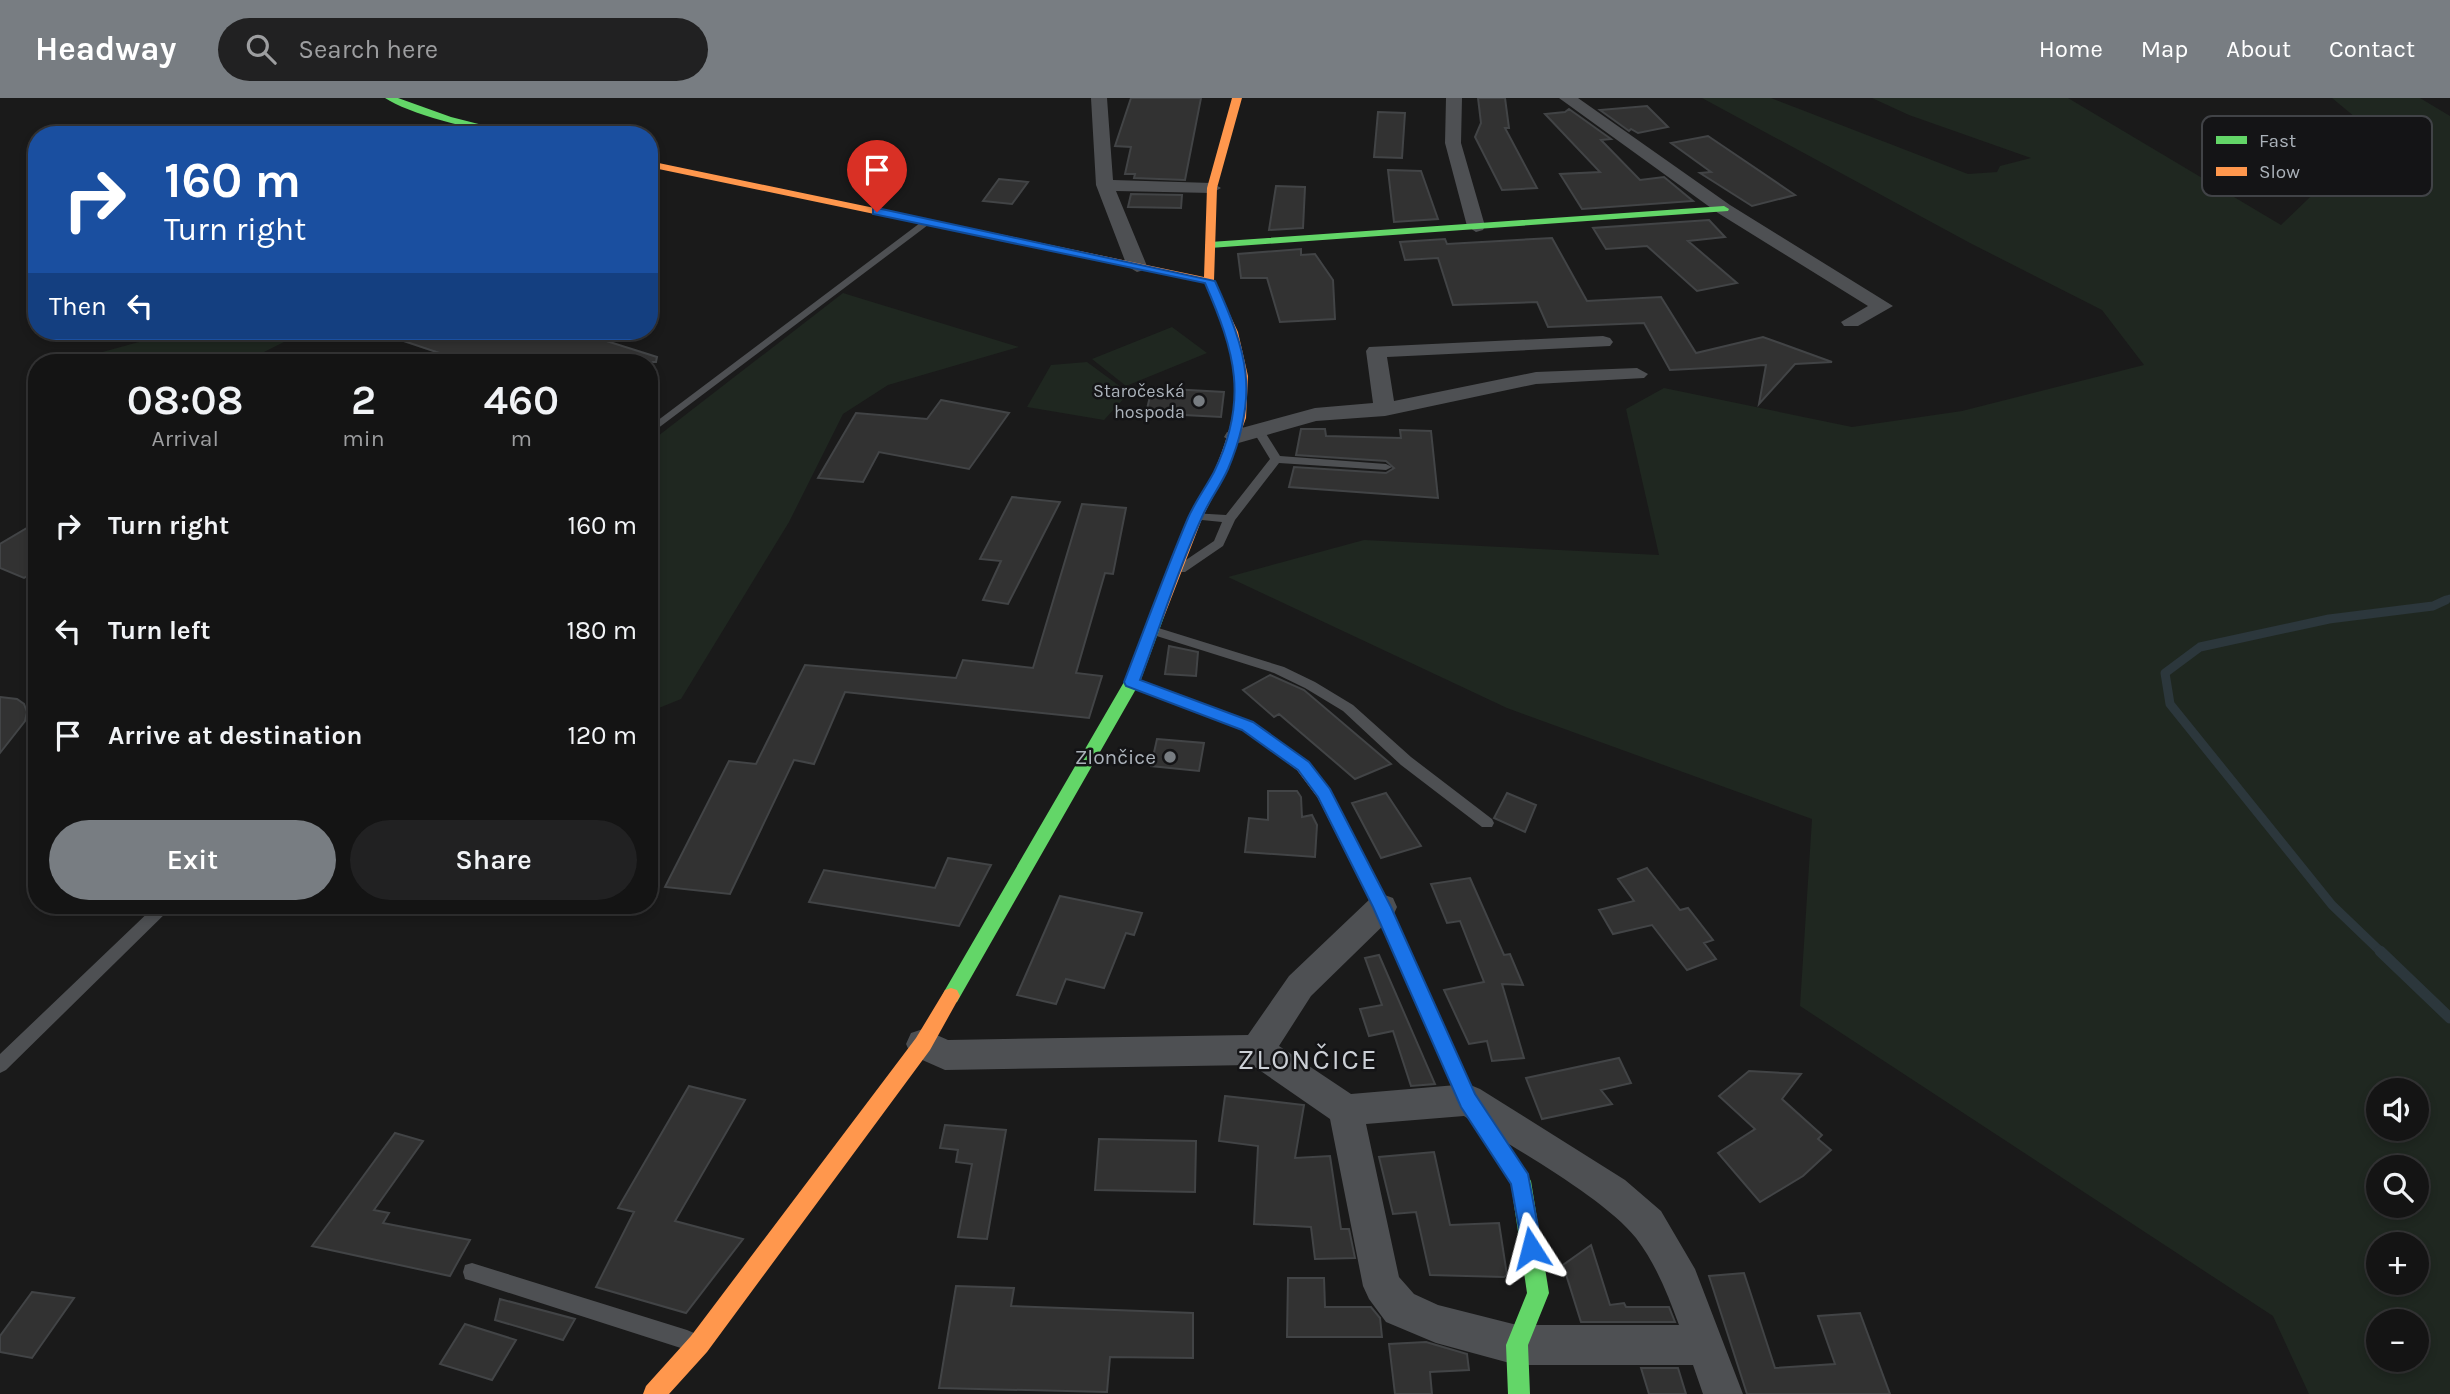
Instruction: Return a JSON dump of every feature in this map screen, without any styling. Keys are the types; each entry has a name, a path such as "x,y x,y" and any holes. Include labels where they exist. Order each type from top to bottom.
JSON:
{"street":[{"path":"390,98 448,119 478,126"},
{"path":"1099,98 1105,185 1136,266"},
{"path":"654,1394 699,1344 923,1044 1036,853 1132,682 1196,516 1221,470 1240,418 1242,376 1232,332 1209,281 1212,188 1237,98"},
{"path":"1454,98 1453,143 1476,226"},
{"path":"1567,98 1724,209 1883,306 1851,322"},
{"path":"658,166 1209,281"},
{"path":"1105,185 1212,188"},
{"path":"1210,245 1724,209"},
{"path":"1385,409 1376,351 1603,342"},
{"path":"1235,437 1315,415 1385,409 1536,378 1637,374"},
{"path":"1132,682 1248,726 1303,766 1324,794 1382,907 1468,1100 1521,1181 1538,1293 1517,1345 1519,1394"},
{"path":"1257,1050 1300,986 1382,907"},
{"path":"923,1044 945,1055 1257,1050 1346,1110 1468,1100 1612,1192 1648,1224 1682,1282 1723,1394"},
{"path":"1346,1110 1381,1286 1400,1308 1436,1324 1517,1345 1705,1345"}],"lane":[{"path":"658,425 928,222"},
{"path":"1259,431 1276,458"},
{"path":"1276,458 1386,467"},
{"path":"1174,574 1219,543 1229,519 1276,458"},
{"path":"1196,516 1229,519"},
{"path":"1152,630 1268,666 1310,685 1348,708 1416,769 1487,824"},
{"path":"0,1065 157,914"},
{"path":"472,1272 699,1344"}],"shaded area":[{"path":"1702,98 1771,98 1968,174 1997,172 2000,166 2031,158 1909,115 1872,98 2068,98 2202,178 2202,196 2232,196 2281,225 2311,196 2432,196 2432,116 2354,116 2332,98 2420,98 2450,116 2450,1394 2309,1394 2273,1316 1800,1006 1812,819 1507,708 1228,577 1364,540 1659,555 1626,409 1664,388 1852,427 1962,411 2144,365 2102,310 1970,243"},
{"path":"843,293 1019,347 888,385 843,414 789,522 681,699 658,708 658,436"},
{"path":"1172,327 1207,353 1126,386 1092,359"},
{"path":"146,340 288,340 260,354 95,354"},
{"path":"1087,362 1129,393 1104,420 1027,407 1051,365"}],"building":[{"path":"1131,98 1201,98 1185,180 1134,178 1135,174 1125,174 1131,147 1115,146"},
{"path":"1478,98 1505,98 1509,128 1505,128 1537,188 1502,190 1475,137 1481,123"},
{"path":"1647,106 1668,127 1638,133 1631,129 1629,131 1600,110"},
{"path":"1569,109 1611,139 1601,140 1640,180 1664,177 1693,201 1582,209 1560,174 1600,172 1545,114 1565,112"},
{"path":"1378,112 1405,113 1402,158 1374,157"},
{"path":"1708,136 1795,195 1752,206 1700,173 1711,172 1671,143"},
{"path":"1388,170 1421,171 1438,219 1394,222"},
{"path":"999,179 1028,182 1012,204 983,201"},
{"path":"1276,186 1305,187 1303,228 1269,230"},
{"path":"1131,194 1182,195 1181,208 1128,207"},
{"path":"1709,220 1725,237 1688,241 1737,283 1697,291 1647,246 1606,249 1593,228"},
{"path":"1552,238 1587,301 1661,297 1696,353 1763,337 1832,362 1795,364 1759,404 1766,365 1670,370 1644,323 1548,327 1537,302 1453,305 1438,258 1405,260 1400,242 1445,239 1447,244"},
{"path":"1301,249 1301,255 1315,254 1333,280 1335,319 1280,322 1267,278 1241,278 1238,254"},
{"path":"401,340 603,340 648,354 442,354"},
{"path":"1152,388 1224,392 1221,417 1146,413"},
{"path":"941,400 1009,413 969,469 879,452 863,482 818,478 856,413 927,419"},
{"path":"1301,429 1325,429 1326,436 1401,438 1400,430 1431,431 1438,498 1289,487 1294,467 1386,473 1394,468 1386,461 1296,455"},
{"path":"1012,497 1060,502 1008,604 983,600 1001,561 980,559"},
{"path":"1082,504 1126,508 1113,574 1105,573 1076,673 1102,676 1089,718 845,692 814,764 794,760 730,894 665,887 729,761 756,764 805,665 956,678 963,660 1033,668"},
{"path":"28,527 28,576 24,578 0,568 0,544"},
{"path":"1169,646 1198,652 1196,676 1165,674"},
{"path":"1270,675 1304,690 1391,764 1355,779 1279,714 1274,717 1243,690"},
{"path":"0,697 17,699 24,704 27,712 25,721 0,753"},
{"path":"1157,739 1204,743 1199,771 1151,766"},
{"path":"1268,791 1297,791 1301,797 1302,817 1312,815 1317,825 1315,857 1245,852 1249,818 1268,820"},
{"path":"1386,793 1421,846 1381,858 1352,803"},
{"path":"1507,793 1536,805 1525,832 1494,818"},
{"path":"948,858 991,865 959,926 809,902 824,870 935,888"},
{"path":"1647,868 1680,910 1688,908 1713,940 1704,943 1716,959 1687,970 1652,925 1613,934 1599,910 1634,901 1618,879"},
{"path":"1470,878 1504,955 1510,954 1523,985 1502,984 1524,1058 1492,1061 1487,1041 1469,1044 1444,990 1484,982 1460,921 1447,923 1431,884"},
{"path":"1060,896 1142,913 1134,935 1126,933 1104,988 1066,979 1056,1004 1017,995"},
{"path":"1379,955 1435,1084 1411,1086 1393,1031 1369,1036 1360,1009 1382,1005 1365,958"},
{"path":"1619,1058 1631,1083 1601,1090 1612,1104 1542,1119 1526,1078"},
{"path":"1749,1071 1801,1074 1782,1099 1822,1135 1818,1139 1831,1150 1803,1176 1760,1202 1718,1153 1755,1129 1719,1096"},
{"path":"689,1086 745,1100 675,1221 743,1239 686,1313 596,1287 634,1212 618,1208"},
{"path":"1225,1096 1304,1105 1295,1158 1330,1156 1341,1229 1349,1229 1355,1258 1315,1259 1311,1227 1254,1224 1258,1146 1219,1141"},
{"path":"945,1125 1006,1130 987,1239 958,1237 972,1164 956,1162 958,1150 940,1148"},
{"path":"395,1133 423,1141 374,1210 389,1213 383,1223 470,1240 450,1276 312,1246"},
{"path":"1099,1139 1196,1141 1195,1192 1095,1190"},
{"path":"1434,1152 1450,1225 1499,1223 1507,1275 1504,1277 1430,1275 1416,1212 1393,1214 1379,1157"},
{"path":"1591,1245 1610,1305 1624,1303 1626,1307 1669,1307 1675,1322 1581,1322 1563,1265"},
{"path":"1744,1273 1775,1368 1835,1364 1818,1316 1860,1313 1890,1394 1747,1394 1709,1276"},
{"path":"1288,1278 1324,1278 1325,1307 1371,1307 1380,1318 1382,1337 1287,1337"},
{"path":"956,1286 1014,1288 1011,1306 1193,1313 1193,1358 1110,1357 1107,1392 939,1388"},
{"path":"32,1292 74,1298 32,1358 0,1352 0,1336"},
{"path":"500,1299 575,1319 563,1340 495,1320"},
{"path":"465,1324 516,1340 492,1380 440,1364"},
{"path":"1426,1342 1467,1354 1469,1370 1430,1372 1432,1394 1395,1394 1389,1344"},
{"path":"1641,1368 1678,1368 1686,1394 1649,1394"}],"waterway":[{"path":"2443,601 2450,598"},
{"path":"2382,953 2332,905 2170,704 2165,673 2200,647 2329,619 2433,606 2446,600"},
{"path":"2380,951 2450,1018"}],"traffic: fast":[{"path":"390,98 448,119 478,126"},
{"path":"1210,245 1724,209"},
{"path":"951,996 1132,682 1157,617"},
{"path":"1425,1004 1468,1100 1521,1181 1538,1293 1517,1345 1519,1394"}],"traffic: slow":[{"path":"1157,617 1196,516 1221,470 1240,418 1242,376 1232,332 1209,281 1212,188 1237,98"},
{"path":"658,166 1209,281"},
{"path":"1132,682 1248,726 1303,766 1324,794 1382,907 1425,1004"},
{"path":"654,1394 699,1344 923,1044 951,996"}],"place":[{"name":"Staročeská hospoda","path":"1199,401"},
{"name":"Zlončice","path":"1170,757"}],"district":[{"name":"ZLONČICE","path":"1308,1059"}],"route":[{"path":"877,212 1209,281 1232,332 1242,376 1240,418 1221,470 1196,516 1132,682 1248,726 1277,744 1303,766 1324,794 1382,907 1468,1100 1521,1181 1531,1248"}]}
